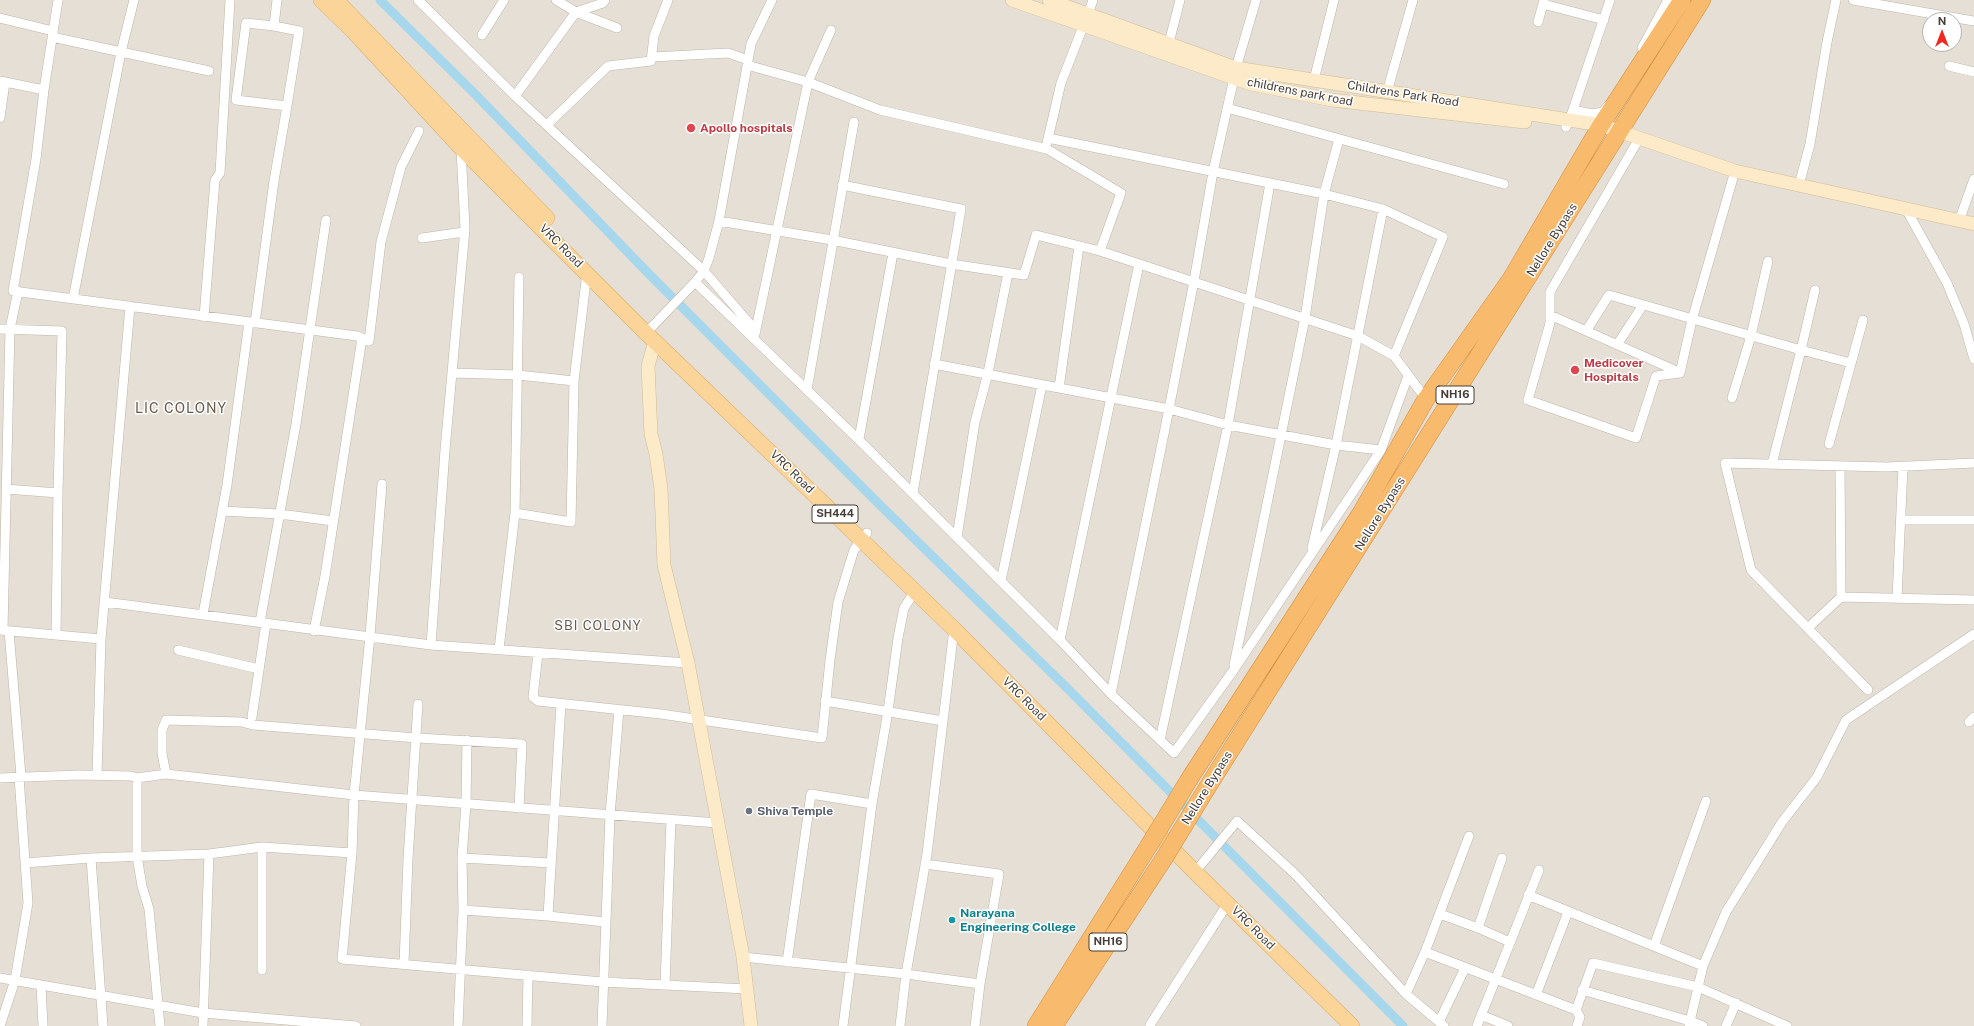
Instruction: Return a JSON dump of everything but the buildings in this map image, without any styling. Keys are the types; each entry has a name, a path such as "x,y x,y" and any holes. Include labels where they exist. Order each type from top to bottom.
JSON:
{"highway":[{"name":"Nellore Bypass","path":"1036,1026 1190,778 1360,513 1426,399 1511,279 1601,125 1682,0"},
{"name":"Nellore Bypass","path":"1054,1026 1163,860 1702,0"}],"main road":[{"name":"VRC Road","path":"321,0 466,143 587,272 864,536 915,592 1198,869 1228,903 1352,1026"},
{"name":"SH444","path":"336,0 466,143 651,333"},
{"name":"SH444","path":"864,536 1146,808 1198,869 1360,1026"}],"street":[{"path":"58,0 44,90 36,159 13,291 309,330 362,338 369,341 381,242 401,167 419,131"},
{"path":"73,299 121,52 134,0"},
{"path":"204,317 215,180 220,173 230,0"},
{"path":"274,26 278,0"},
{"path":"418,0 515,96 704,271 755,335 807,390 859,439 1060,640 1110,694 1174,753 1233,671 1380,450 1408,376"},
{"path":"482,35 504,0"},
{"path":"556,0 576,12 617,28"},
{"path":"515,96 576,12 603,3 605,0"},
{"path":"547,125 608,66 651,61 654,36 668,0"},
{"path":"751,1026 743,957 699,720 688,663 664,565 661,489 656,454 651,434 648,366 651,333 664,314 704,271 719,221 751,44 772,0"},
{"name":"childrens park road","path":"1012,0 1034,3 1086,19 1235,73 1252,84 1332,100 1570,119 1601,125"},
{"name":"Childrens Park Road","path":"1049,0 1086,19 1169,43 1235,73 1314,80 1570,119"},
{"path":"1047,149 1048,138 1061,83 1094,0"},
{"path":"1169,43 1180,0"},
{"path":"1110,694 1169,409 1194,281 1213,172 1235,73 1256,0"},
{"path":"1314,80 1334,0"},
{"path":"1387,92 1413,0"},
{"path":"1570,119 1610,0"},
{"path":"1570,119 1603,112 1616,96 1668,0"},
{"path":"1799,185 1810,144 1827,42 1836,0"},
{"path":"1853,0 1974,21"},
{"path":"1538,22 1544,2 1604,20"},
{"path":"0,18 52,34 121,52 209,71"},
{"path":"203,614 222,511 274,181 287,106 299,31 274,26 246,23 236,100 287,106"},
{"path":"755,335 808,82 831,30"},
{"path":"652,57 728,53 748,62 808,82 880,110 1047,149 1121,193 1100,251"},
{"path":"1949,66 1974,72"},
{"path":"0,118 2,82 44,90"},
{"path":"1227,108 1504,184"},
{"path":"807,390 832,240 854,122"},
{"path":"1601,125 1640,137 1735,171 1974,224"},
{"path":"1640,137 1550,292 1550,323 1528,400 1636,438 1656,376 1680,373"},
{"path":"1048,138 1324,194 1383,209 1443,237 1394,356"},
{"path":"1233,671 1305,318 1324,194 1339,139"},
{"path":"431,645 445,450 453,373 464,232 466,143"},
{"path":"1680,373 1692,320 1735,171"},
{"path":"1959,221 1974,179"},
{"path":"1160,740 1228,425 1270,183"},
{"path":"842,185 961,209 913,494"},
{"path":"1310,555 1336,445 1383,209"},
{"path":"1906,209 1947,283 1964,324 1974,359"},
{"path":"252,717 259,669 263,623 296,424 326,220"},
{"path":"719,221 832,240 951,264 1008,273 1024,274 1036,235 1100,251 1358,336 1394,356 1426,399"},
{"path":"422,238 464,232"},
{"path":"1059,388 1079,246"},
{"path":"859,439 893,252"},
{"path":"1732,398 1751,336 1768,261"},
{"path":"1060,640 1139,264"},
{"path":"515,513 571,522 574,382 587,272"},
{"path":"957,537 975,422 988,373 1008,273"},
{"path":"498,649 515,513 519,277"},
{"path":"695,282 755,335"},
{"path":"1772,464 1815,290"},
{"path":"0,1026 15,980 28,903 20,776 4,630 10,329 18,291"},
{"path":"1586,331 1609,295 1692,320 1851,363"},
{"path":"1617,345 1643,305"},
{"path":"97,776 101,639 130,306"},
{"path":"1550,315 1680,373"},
{"path":"1829,444 1863,320"},
{"path":"0,329 62,331 56,635"},
{"path":"314,631 362,338"},
{"path":"934,364 988,373 1111,399 1169,409 1228,425 1336,445 1380,450"},
{"path":"453,373 518,375 574,382"},
{"path":"1001,581 1042,385"},
{"path":"1868,690 1751,570 1724,463 1903,466 1974,463"},
{"path":"1840,466 1841,597"},
{"path":"1897,598 1903,466"},
{"path":"382,484 370,636 354,795 352,853 342,959 603,982 747,989"},
{"path":"6,489 58,492"},
{"path":"222,511 280,514 333,521"},
{"path":"1901,520 1974,520"},
{"path":"538,653 533,697 538,701 699,720 822,738 825,701 838,602 854,550 864,536"},
{"path":"843,1026 872,804 888,712 898,638 904,608 915,592"},
{"path":"1808,628 1841,597 1974,600"},
{"path":"105,602 203,614 314,631 370,636 431,645 688,663"},
{"path":"900,1026 906,974 925,864 954,629"},
{"path":"4,630 101,639"},
{"path":"1690,1023 1703,966 1726,912 1782,822 1816,777 1846,720 1974,634"},
{"path":"178,650 259,669"},
{"path":"825,701 943,721"},
{"path":"404,964 418,704"},
{"path":"548,916 561,704"},
{"path":"602,1026 610,815 619,710"},
{"path":"166,774 162,753 162,730 166,720 241,722 253,725 417,738 522,744 518,808"},
{"path":"458,1026 463,910 462,858 466,804 467,740"},
{"path":"0,778 20,776 131,776 137,778 166,774 354,795 718,823"},
{"path":"137,778 138,856 142,886 149,909 160,1026"},
{"path":"787,962 811,794 872,804"},
{"path":"1654,946 1706,801"},
{"path":"665,985 671,819"},
{"path":"1198,869 1237,821 1295,874 1406,994 1442,1024 1465,968"},
{"path":"1406,994 1425,952 1469,836"},
{"path":"25,863 90,858 209,854 262,847 352,853"},
{"path":"262,847 262,970"},
{"path":"203,1026 209,854"},
{"path":"90,858 103,1026"},
{"path":"462,858 551,863"},
{"path":"1478,928 1502,858"},
{"path":"925,864 1000,874 980,984 975,1026"},
{"path":"1477,1026 1539,870"},
{"path":"1528,896 1703,966"},
{"path":"1150,1025 1228,903"},
{"path":"463,910 605,922"},
{"path":"1536,995 1568,912"},
{"path":"1440,914 1510,942"},
{"path":"1425,952 1576,1010 1580,1017 1578,1026"},
{"path":"743,957 906,974 980,984"},
{"path":"1576,1010 1593,963 1698,987 1787,1026"},
{"path":"527,1026 528,975"},
{"path":"0,978 203,1013 290,1023 356,1026"},
{"path":"41,985 43,1026"},
{"path":"1582,990 1703,1026"},
{"path":"1726,1026 1736,1003"},
{"path":"1481,1015 1508,1026"}],"shaded area":[{"path":"0,0 1974,0 1974,1026 0,1026"}],"waterway":[{"path":"380,0 476,95 648,273 881,506 1068,689 1403,1026"}],"place":[{"name":"Apollo hospitals","path":"691,128"},
{"name":"Medicover Hospitals","path":"1575,370"},
{"name":"Shiva Temple","path":"749,811"},
{"name":"Narayana Engineering College","path":"952,920"}],"district":[{"name":"LIC COLONY","path":"181,409"},
{"name":"SBI COLONY","path":"598,626"}]}
